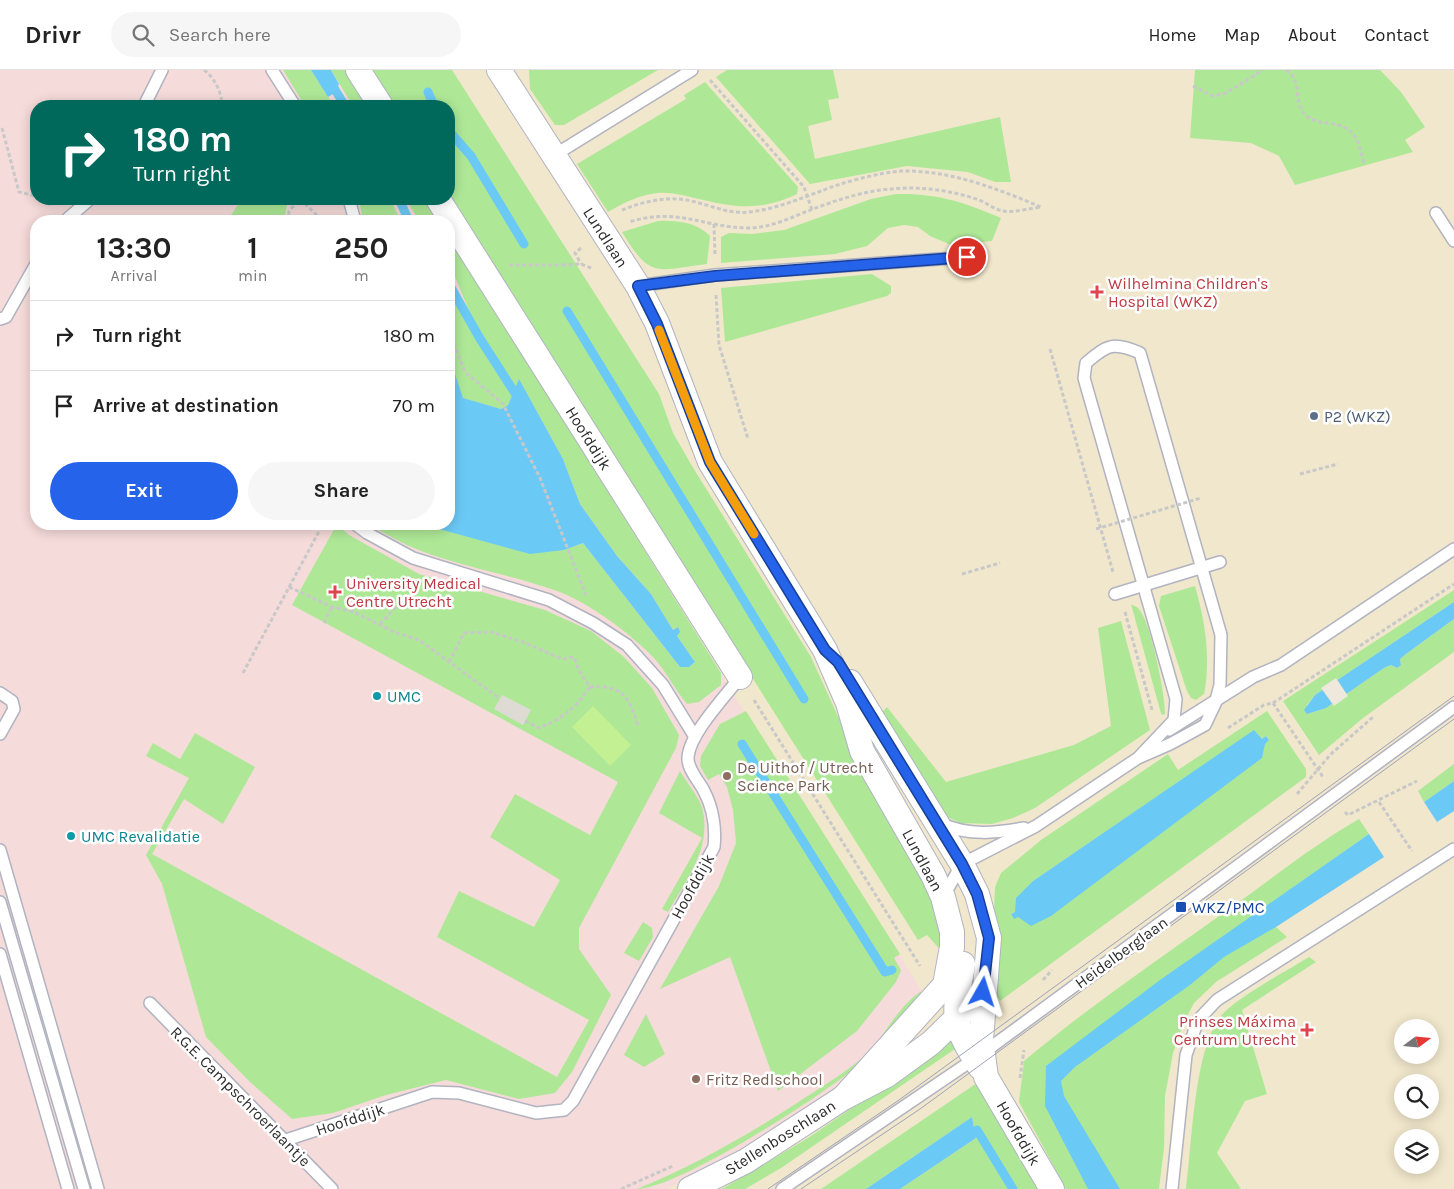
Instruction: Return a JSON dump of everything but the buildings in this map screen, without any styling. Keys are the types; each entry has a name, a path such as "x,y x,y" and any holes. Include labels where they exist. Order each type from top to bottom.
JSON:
{"street":[{"path":"358,70 377,100"},
{"name":"Lundlaan","path":"499,70 638,286 657,324 710,462 825,650 848,703 862,751 933,875 950,875 977,894 989,938 983,992"},
{"name":"Hoofddijk","path":"455,226 740,677"},
{"name":"Lundlaan","path":"825,650 838,662 936,822 950,875 952,947 945,985 916,1016"},
{"name":"Lundlaan","path":"848,703 958,888 965,921 965,947 956,1003 957,1019"},
{"path":"981,1063 983,992"},
{"path":"957,1019 983,992"},
{"name":"Stellenboschlaan","path":"843,1098 916,1016"},
{"name":"Hoofddijk","path":"957,1019 1052,1189"},
{"name":"Stellenboschlaan","path":"690,1189 746,1161 843,1098 887,1075 931,1043 957,1019"}],"lane":[{"path":"147,100 162,70"},
{"path":"272,70 291,100"},
{"path":"553,156 692,70"},
{"path":"72,215 83,205"},
{"path":"1436,213 1454,241"},
{"path":"638,286 715,276 967,257"},
{"path":"0,319 6,317 30,275"},
{"path":"950,875 1036,826 1138,758 1170,744 1205,725 1216,698 1222,665 1221,635 1140,353 1125,346 1105,347 1086,363 1084,378 1176,699 1174,720 1163,734 1138,758"},
{"path":"363,530 413,558 549,600 594,623 627,645 663,685 695,737 740,677"},
{"path":"1163,734 1216,698 1253,677 1281,665 1454,549"},
{"path":"1117,593 1220,562"},
{"path":"0,693 12,701 14,709 0,734"},
{"name":"Heidelberglaan","path":"782,1189 981,1063 1454,707"},
{"name":"Hoofddijk","path":"286,1140 432,1092 459,1093 536,1113 564,1110 573,1101 714,847 715,836 710,806 705,792 692,772 687,759 695,737"},
{"path":"936,822 961,832 979,833 996,833 1036,826"},
{"path":"1172,1189 1186,1055 1198,1020 1217,1000 1454,849"},
{"path":"0,850 98,1189"},
{"path":"0,902 84,1189"},
{"path":"0,954 68,1189"},
{"name":"R.G.E. Campschroerlaantje","path":"150,1002 332,1189"}],"path":[{"path":"204,70 211,75 222,100"},
{"path":"1193,86 1213,96 1226,93 1263,70"},
{"path":"1286,70 1295,79 1300,108 1304,113 1314,120 1347,127 1357,136 1364,164"},
{"path":"707,76 804,187 812,210"},
{"path":"2,128 19,192 30,195"},
{"path":"901,171 979,183 1041,207 1003,211 958,193 906,188 861,193 812,210 790,220 750,228 714,224 670,215 656,216 602,232 621,211 640,203 678,199 747,213 809,197 821,191 901,171"},
{"path":"306,205 317,215"},
{"path":"714,224 719,345 748,439"},
{"path":"509,265 581,264"},
{"path":"455,346 465,372 503,404 540,478 583,586 594,623"},
{"path":"1050,349 1117,593 1155,721 1163,734"},
{"path":"1300,474 1338,464"},
{"path":"1096,529 1201,498"},
{"path":"243,673 320,530"},
{"path":"962,574 1000,563"},
{"path":"1222,732 1264,705 1273,703 1454,584"},
{"path":"289,587 332,607 354,612 419,640 499,698"},
{"path":"345,597 354,612"},
{"path":"380,624 403,598"},
{"path":"324,623 332,607"},
{"path":"449,662 464,633 491,632 523,642 562,659 574,657 579,671 590,687"},
{"path":"590,687 609,686 624,694 638,725"},
{"path":"525,721 539,728 561,720 579,702 590,687"},
{"path":"1273,703 1348,815 1379,802 1417,781"},
{"path":"761,710 915,957"},
{"path":"1296,795 1331,754 1372,717"},
{"path":"1379,802 1423,869"},
{"path":"1036,985 1052,970"},
{"path":"621,1189 679,1163"}],"shaded area":[{"name":"De Uithof / Utrecht Science Park","path":"0,70 1454,70 1454,1189 0,1189"},
{"name":"University Medical Centre Utrecht","path":"0,70 346,70 364,100 30,100 30,205 429,205 435,215 30,215 30,530 455,530 455,247 742,708 936,1013 875,1060 739,1154 666,1189 0,1189"},
{"path":"502,695 531,710 523,725 494,709"}],"green space":[{"path":"283,70 311,70 330,100 301,100"},
{"path":"331,70 349,70 368,100 349,100"},
{"path":"370,70 452,70 659,394 673,433 692,466 811,657 876,800 904,836 934,890 945,955 927,935 918,940 453,205 455,205 455,100 388,100"},
{"path":"529,70 658,70 564,125 555,125 530,89"},
{"path":"727,70 833,70 839,98 828,100 832,120 808,126 815,159 1000,117 1011,182 995,182 968,172 907,166 810,184 716,77"},
{"path":"1195,70 1380,70 1401,92 1425,127 1405,140 1413,152 1295,185 1279,156 1251,143 1190,138"},
{"path":"705,82 798,187 797,194 772,203 737,206 678,194 658,193 632,200 608,212 577,164 686,99 684,95"},
{"path":"896,194 937,197 975,207 1001,218 992,241 951,245 930,236 918,227 904,225 888,228 867,246 835,254 721,263 721,237 729,233 752,234 784,230 871,199"},
{"path":"238,205 287,205 285,215 231,215"},
{"path":"360,205 393,205 398,215 362,215"},
{"path":"410,205 434,205 440,215 415,215"},
{"path":"658,221 686,223 705,231 710,236 707,264 665,269 648,265 640,258 622,232"},
{"path":"455,240 590,463 721,673 721,685 699,702 687,704 658,663 644,648 621,628 580,602 567,595 531,582 459,563 413,548 380,530 445,530 564,550 583,543 680,667 689,667 695,662 677,636 677,627 673,630 651,594 617,556 580,504 563,459 519,380 508,405 501,409 462,398 455,375 455,299 478,333 455,276"},
{"path":"872,274 891,286 891,293 887,296 725,342 721,288"},
{"path":"334,530 344,530 349,535 419,574 545,610 591,631 624,657 652,688 679,735 676,748 579,928 579,949 611,995 572,1072 555,1093 519,1099 446,1080 386,1095 333,1113 292,1119 250,1082 206,1037 162,884 146,855 189,778 146,756 153,743 180,759 195,733 255,767 223,824 184,799 152,854 557,1077 589,1020 437,937 459,891 534,927 560,880 490,837 515,794 590,835 618,782 292,605"},
{"path":"1195,586 1202,613 1207,653 1204,694 1196,700 1191,698 1187,691 1159,606 1161,596"},
{"path":"1454,590 1454,602 1315,695 1307,705 1307,714 1326,708 1384,668 1391,665 1397,668 1401,665 1400,659 1454,619 1454,652 1363,718 1319,755 1283,701"},
{"path":"1131,604 1138,608 1143,615 1152,641 1165,705 1165,714 1162,715 1160,710"},
{"path":"1121,621 1150,730 1035,808 1013,818 992,824 960,823 947,817 936,806 880,714 887,707 946,782 1074,745 1111,726 1098,628"},
{"path":"593,706 631,745 610,766 572,727"},
{"path":"746,711 900,954 894,958 901,970 896,982 857,1031 778,1091 730,957 660,989 719,886 736,843 733,810 727,787 719,774 708,780 700,766 701,756 720,724"},
{"path":"1267,711 1306,769 1306,777 1000,1001 993,992 998,953 994,908 995,887 1001,873 1041,840 1168,754 1178,770","holes":["1254,731 1262,739 1266,736 1269,740 1014,918 1011,914 1015,912 1033,881"]},
{"path":"1454,764 1454,781 1424,802 1418,791"},
{"path":"680,771 701,806 705,825 700,851 695,864 668,912 662,909 702,838 659,813"},
{"path":"1359,819 1369,834 1267,906 1276,927 1287,937 1216,982 1194,1003 1184,1022 1173,1053 1165,1096 1164,1148 1159,1189 1066,1189 1019,1102 1024,1061 1072,1022 1306,853"},
{"path":"643,922 652,928 653,937 639,961 624,953"},
{"path":"1309,957 1316,962 1242,1010 1267,1094 1245,1101 1217,1153 1241,1189 1186,1189 1199,1075 1211,1033 1220,1017 1237,1002"},
{"path":"920,992 924,995 870,1054 845,1076 787,1115 718,1157 657,1185 637,1189 739,1139 845,1072 876,1044 903,1007"},
{"path":"646,1014 665,1054 644,1067 624,1055"},
{"path":"951,1040 955,1049 781,1168 745,1189 722,1189 808,1138"},
{"path":"977,1083 1040,1189 900,1189 976,1138 972,1117 866,1189 821,1189"}],"water":[{"path":"311,70 331,70 339,84 336,92 328,97"},
{"path":"455,374 463,398 501,409 508,405 519,379 563,459 580,504 617,556 651,594 673,630 678,627 680,632 677,636 695,662 689,667 680,667 583,543 564,550 530,554 443,530 455,530"},
{"path":"1454,602 1454,619 1400,659 1401,665 1397,668 1391,665 1384,668 1326,708 1307,714 1304,710 1315,695"},
{"path":"1254,730 1262,739 1266,736 1269,740 1265,744 1262,758 1051,916 1031,926 1018,917 1014,919 1011,914 1015,912 1016,898 1033,881"},
{"path":"1454,781 1454,811 1437,822 1424,802"},
{"path":"1369,834 1384,857 1276,927 1224,957 1190,985 1075,1067 1061,1081 1064,1096 1120,1189 1088,1189 1045,1106 1046,1066 1160,980"},
{"path":"972,1117 976,1138 900,1189 866,1189"}],"pier":[{"path":"1336,678 1348,696 1334,706 1321,688"}],"waterway":[{"path":"323,70 341,100"},
{"path":"428,92 431,100"},
{"path":"455,138 471,156 524,244"},
{"path":"402,205 406,215"},
{"path":"455,295 479,337 520,401"},
{"path":"567,311 804,699"},
{"path":"742,744 885,972 892,970"},
{"path":"966,1137 977,1130 1013,1189"}],"tram line":[{"path":"768,1189 899,1100 1454,696"},
{"path":"801,1189 920,1109 1454,719"}],"slow traffic":[{"path":"659,330 710,462 754,534"}],"place":[{"name":"Wilhelmina Children's Hospital (WKZ)","path":"1097,292"},
{"name":"P2 (WKZ)","path":"1314,416"},
{"name":"University Medical Centre Utrecht","path":"335,592"},
{"name":"UMC","path":"377,696"},
{"name":"De Uithof / Utrecht Science Park","path":"727,776"},
{"name":"UMC Revalidatie","path":"71,836"},
{"name":"WKZ/PMC","path":"1181,907"},
{"name":"Prinses Máxima Centrum Utrecht","path":"1307,1030"},
{"name":"Fritz Redlschool","path":"696,1079"}],"route":[{"path":"967,257 715,276 638,286 657,324 710,462 825,650 838,662 962,864 977,894 989,938 983,992"}]}
